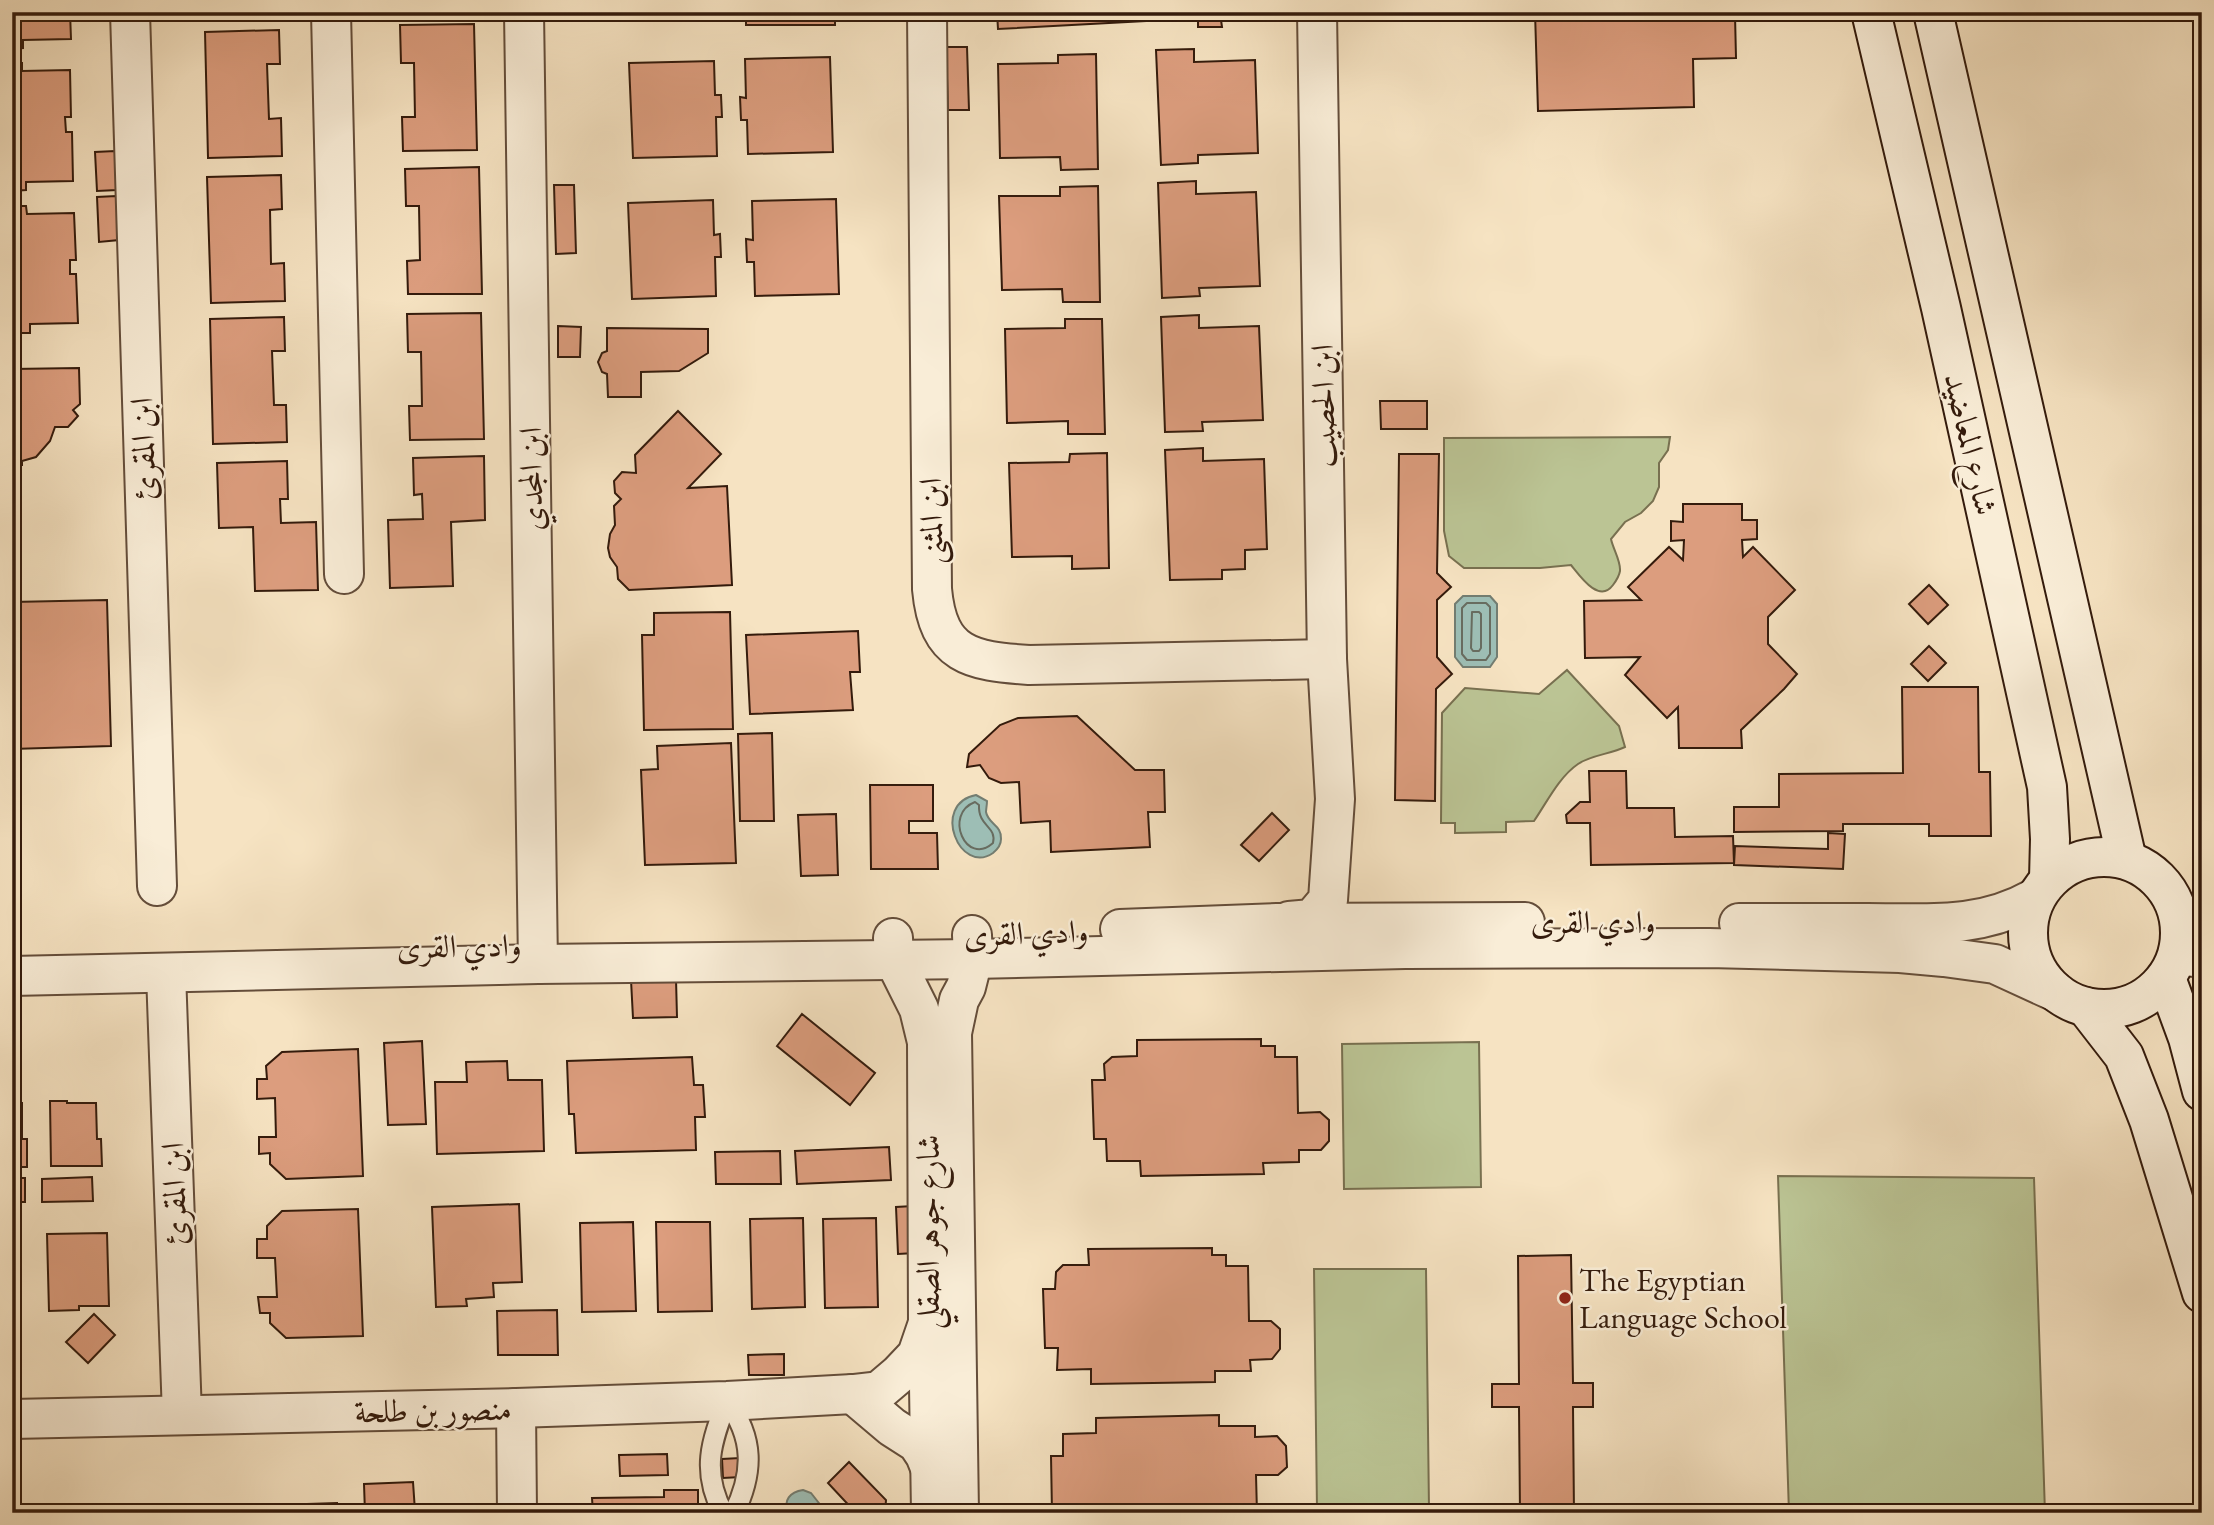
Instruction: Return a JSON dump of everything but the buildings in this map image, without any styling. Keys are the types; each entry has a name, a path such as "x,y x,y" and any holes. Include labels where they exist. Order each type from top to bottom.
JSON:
{"street":[{"name":"ابن المقرئ","path":"130,12 157,886"},
{"path":"331,12 344,574"},
{"name":"ابن المجدي","path":"524,12 538,955"},
{"name":"ابن المثنى","path":"927,12 932,565 933,605 941,630 953,645 972,658 1029,666 1327,659"},
{"name":"ابن الحصيب","path":"1317,12 1327,659 1335,799 1353,899 1371,921 1395,921"},
{"name":"شارع المعاضيد","path":"1871,12 1941,308 2047,787 2050,839 2042,889"},
{"name":"شارع المعاضيد","path":"1938,19 2127,860"},
{"name":"ابن الحصيب","path":"1277,923 1312,919 1328,900 1335,799"},
{"path":"2202,1091 2188,1038 2180,970 2179,917 2166,888 2142,866 2109,856 2073,862 2056,872 2042,889 2028,923 2029,948 2043,980 2071,1000 2124,1056 2149,1120 2202,1293"},
{"name":"وادي القرى","path":"973,947 1277,923 1952,923 1990,918 2013,911 2042,889"},
{"name":"شارع جوهر الصقلي","path":"960,1513 952,1033 959,1000 967,987 973,947"},
{"name":"وادي القرى","path":"18,975 166,972 538,955 893,948 1709,948 1887,952 1996,964 2071,1000"},
{"name":"شارع جوهر الصقلي","path":"893,948 919,1009 927,1042 932,1513"},
{"name":"وادي القرى","path":"18,975 158,951 538,955"},
{"path":"2071,1000 2116,1009 2130,1005 2180,970"},
{"name":"ابن المقرئ","path":"166,972 182,1415"},
{"name":"منصور بن طلحة","path":"12,1419 516,1408 853,1394 879,1391 900,1374 917,1354 928,1323"},
{"path":"853,1394 892,1427 917,1443 931,1470"},
{"path":"516,1408 517,1513"}],"lane":[{"path":"723,1513 710,1473 710,1452 727,1401"},
{"path":"727,1401 739,1418 749,1450 746,1490 734,1513"}],"green space":[{"path":"1670,437 1668,450 1659,463 1659,487 1653,501 1641,513 1625,522 1611,539 1620,571 1608,590 1596,590 1590,586 1571,565 1540,568 1464,568 1449,556 1444,531 1444,438"},
{"path":"1567,670 1619,726 1625,747 1589,759 1571,769 1534,821 1506,822 1506,832 1455,833 1455,823 1441,823 1442,713 1465,688 1539,694"},
{"path":"1479,1042 1481,1187 1344,1189 1342,1044"},
{"path":"1778,1176 2034,1178 2045,1513 1789,1513"},
{"path":"1314,1269 1426,1269 1429,1509 1317,1510"}],"water":[{"path":"1463,596 1490,596 1497,604 1497,657 1490,667 1463,667 1455,657 1455,604"},
{"path":"976,795 987,801 987,816 1001,834 998,848 981,857 970,855 961,847 952,823 955,811 962,801"},
{"path":"803,1490 811,1493 822,1507 835,1513 788,1513 786,1504 789,1497"}],"place":[{"name":"The Egyptian Language School","path":"1565,1298"}]}
